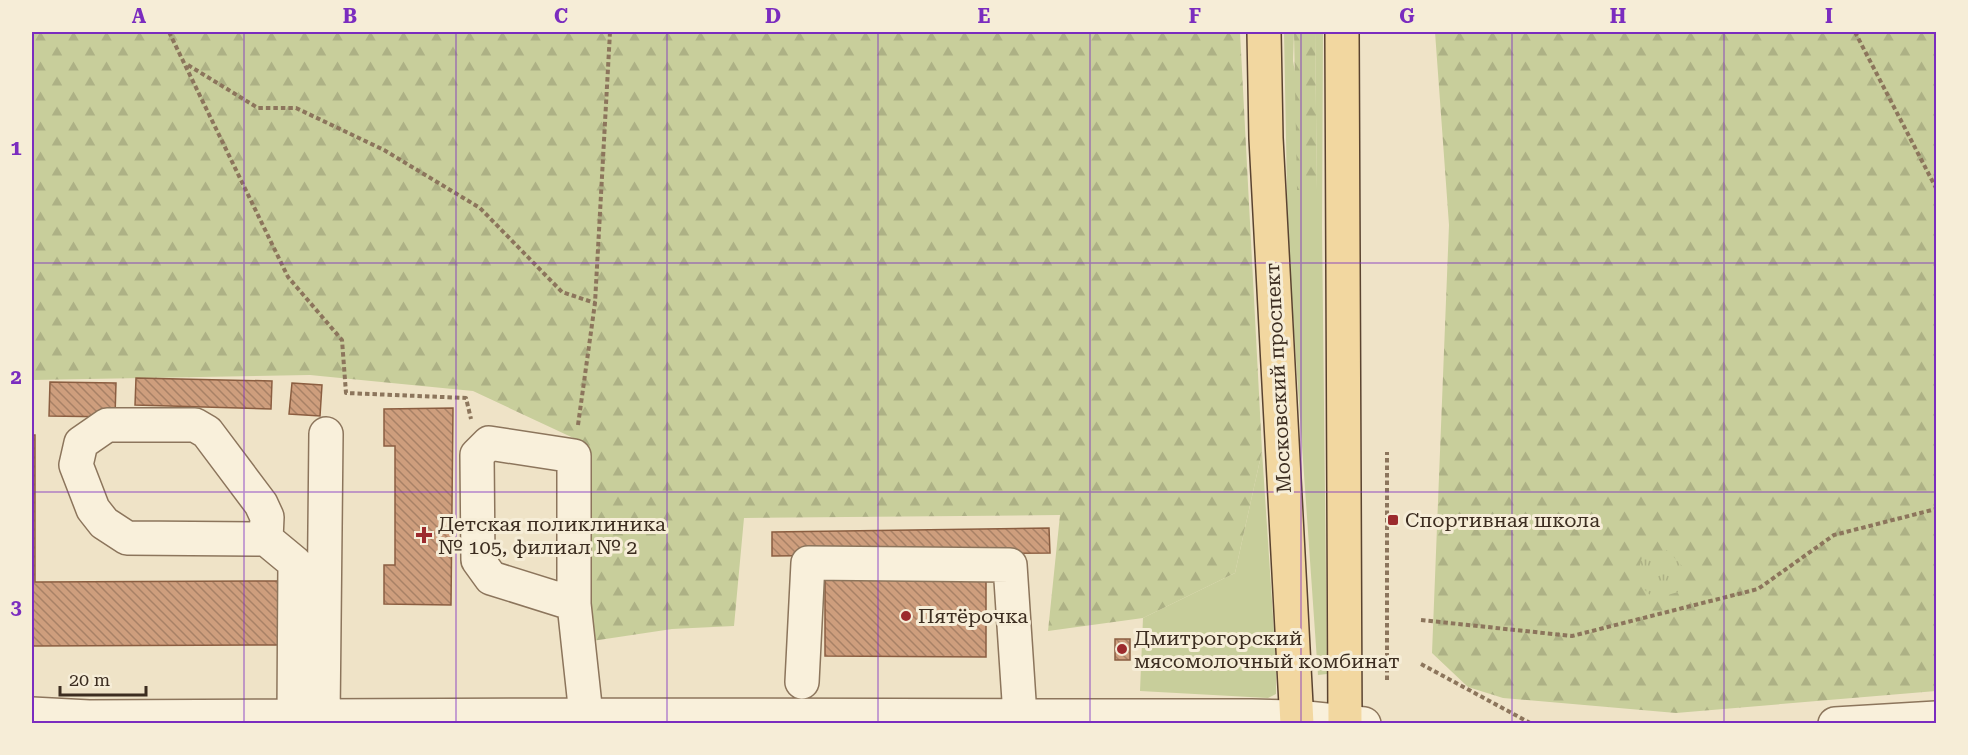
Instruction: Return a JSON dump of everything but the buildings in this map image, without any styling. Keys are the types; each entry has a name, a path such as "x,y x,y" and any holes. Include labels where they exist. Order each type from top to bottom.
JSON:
{"main road":[{"name":"Московский проспект","path":"1264,32 1266,138 1297,720"},
{"path":"1342,32 1352,723"}],"lane":[{"path":"266,539 267,516 261,504 207,432 195,424 107,425 81,443 76,465 93,509 104,524 127,538 266,539 295,563 309,717"},
{"path":"309,717 326,434"},
{"path":"574,604 491,579 478,560 477,455 489,443 574,456 574,604 586,715"},
{"path":"802,682 808,563 1010,565 1020,716"},
{"path":"32,714 89,720 586,715 1020,716 1297,720 1352,723"},
{"path":"1835,723 1936,718"}],"path":[{"path":"169,32 288,277 342,340 346,393 466,398 477,455"},
{"path":"574,456 595,303 610,32"},
{"path":"1854,32 1936,189"},
{"path":"186,64 258,108 296,108 384,150 480,208 562,292 595,303"},
{"path":"1387,452 1387,680"},
{"path":"1421,620 1572,636 1758,589 1834,534 1936,509"},
{"path":"1421,664 1532,723"}],"green space":[{"path":"32,32 1240,32 1262,451 1235,573 1143,618 1048,631 1060,515 744,518 734,626 672,629 592,641 582,442 473,391 310,375 32,380"},
{"path":"1284,32 1294,32 1293,61 1317,191 1315,32 1323,32 1322,227 1327,674 1318,675 1288,245"},
{"path":"1294,32 1315,32 1317,191 1297,190"},
{"path":"1435,32 1936,32 1936,691 1676,713 1503,698 1468,687 1432,653 1449,225"},
{"path":"1262,451 1276,662 1276,694 1268,698 1140,691 1143,618 1235,573"},
{"path":"1667,550 1684,568 1678,592 1654,599 1636,581 1642,557"}],"place":[{"name":"Спортивная школа","path":"1393,520"},
{"name":"Детская поликлиника № 105, филиал № 2","path":"424,535"},
{"name":"Пятёрочка","path":"906,616"},
{"name":"Дмитрогорский мясомолочный комбинат","path":"1122,649"}]}
